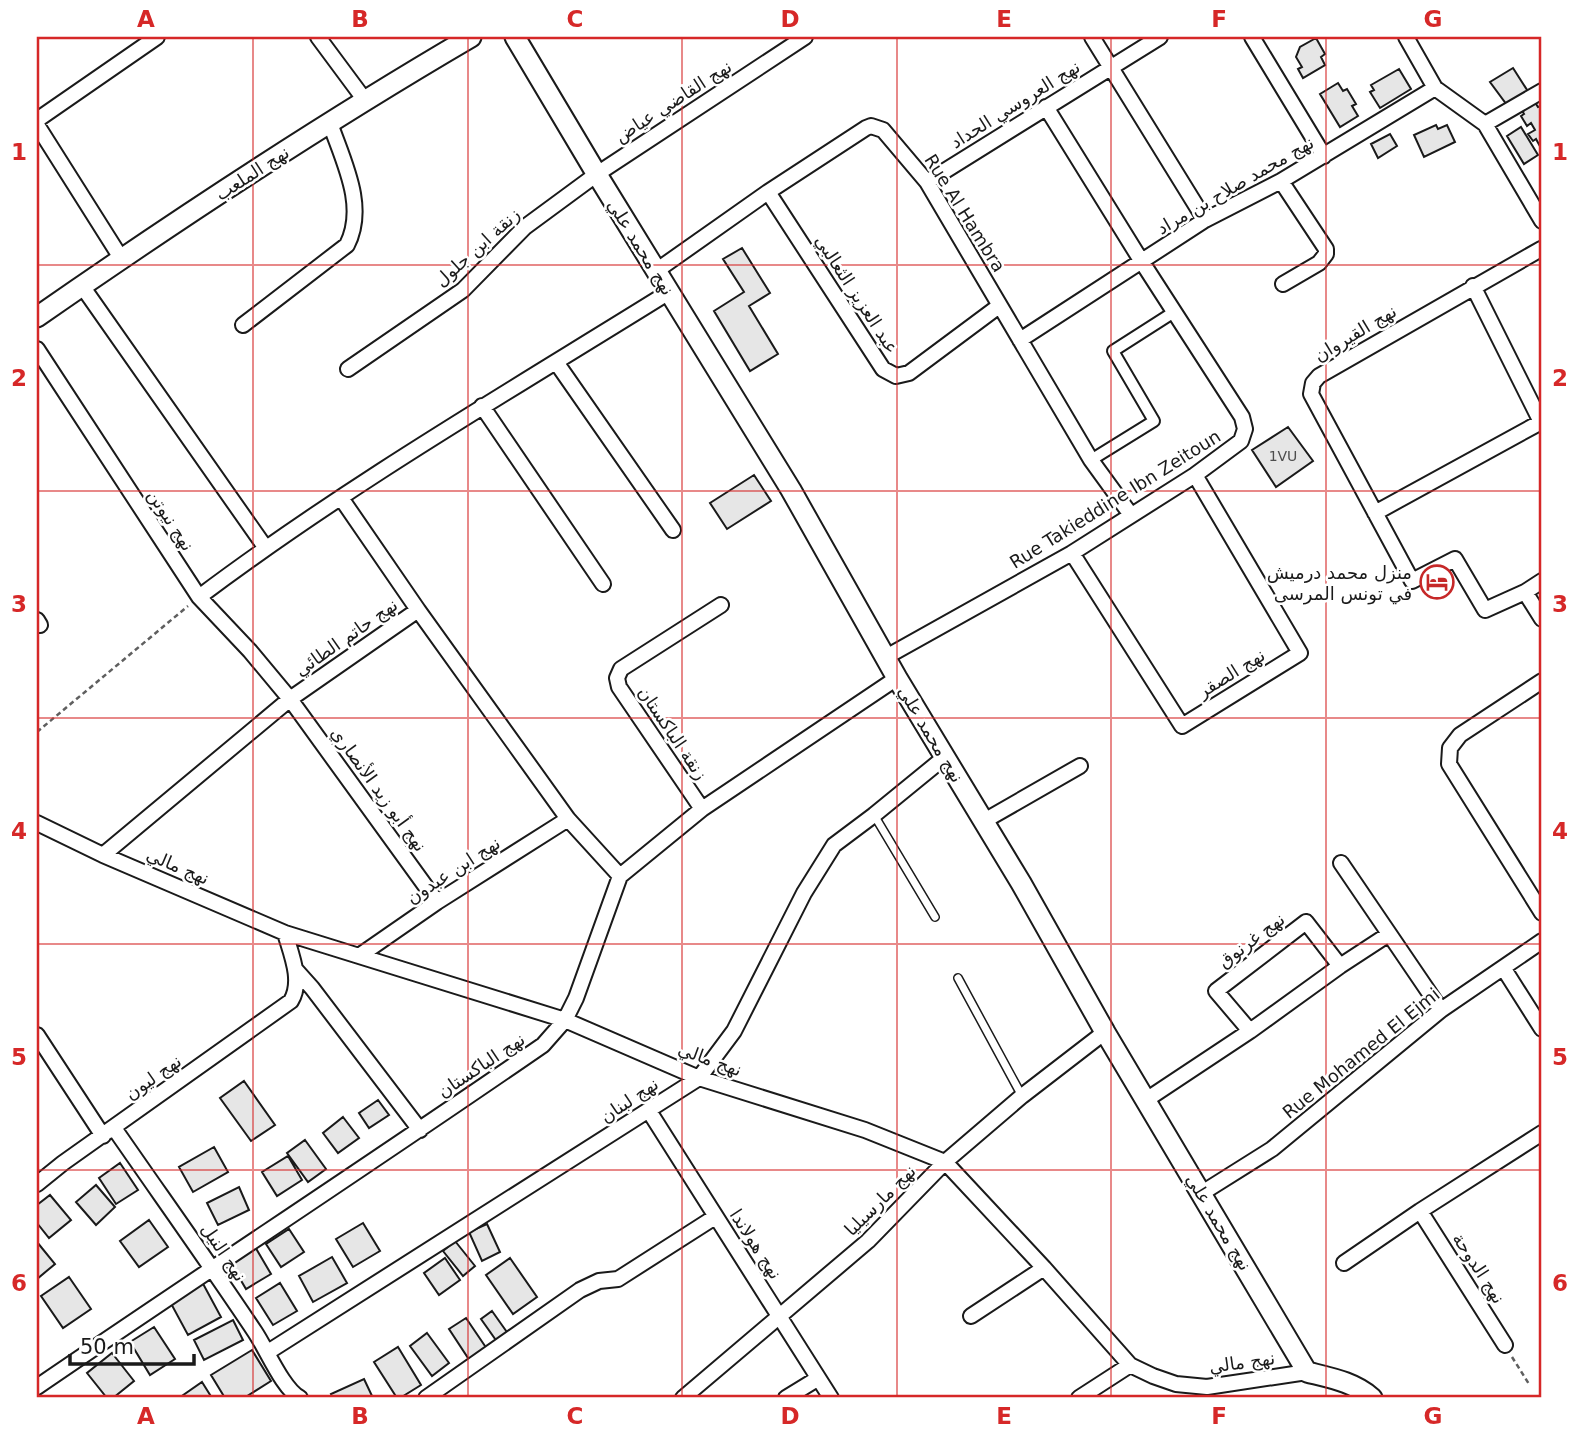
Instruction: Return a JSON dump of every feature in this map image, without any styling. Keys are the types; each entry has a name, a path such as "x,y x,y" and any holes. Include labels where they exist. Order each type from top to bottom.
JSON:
{"street":[{"path":"121,258 37,123 157,37"},
{"path":"318,37 364,99"},
{"name":"نهج الملعب","path":"37,317 121,258 364,99 471,37"},
{"name":"نهج محمد علي","path":"515,37 790,490 897,678 984,821 1307,1372"},
{"name":"نهج القاضي عياض","path":"597,174 805,37"},
{"path":"1092,37 1205,220"},
{"name":"نهج العروسي الحداد","path":"927,182 1160,37"},
{"path":"1252,37 1324,156"},
{"path":"1406,37 1435,88 1485,124 1542,221"},
{"name":"نهج محمد صلاح بن مراد","path":"1020,340 1205,220 1282,181 1435,88"},
{"path":"1485,124 1542,91"},
{"name":"Rue Takieddine Ibn Zeitoun","path":"886,657 1072,553 1195,475 1241,441 1245,429 1242,417 1046,107"},
{"path":"243,325 347,245 353,234 355,215 352,188 330,123"},
{"name":"Rue Al Hambra","path":"656,271 768,192 871,126 883,130 927,182 1091,460 1131,515"},
{"name":"زنقة ابن جلول","path":"348,369 463,290 525,227 597,174"},
{"path":"1282,181 1326,248 1326,254 1319,263 1283,284"},
{"name":"عبد العزيز الثعالبي","path":"768,192 883,369 896,376 909,373 999,306"},
{"name":"نهج القيروان","path":"1525,592 1485,610 1455,559 1412,582 1311,394 1313,383 1319,376 1542,245"},
{"path":"82,286 265,547"},
{"path":"1375,513 1542,423 1473,286"},
{"path":"199,597 265,547 482,406 669,292"},
{"path":"1091,460 1154,421 1113,351 1174,312"},
{"name":"نهج نيوتن","path":"37,349 199,597 250,651 290,699"},
{"path":"556,362 673,530"},
{"path":"482,406 603,584"},
{"name":"نهج الصقر","path":"1072,553 1182,726 1300,653 1195,475"},
{"path":"341,498 418,610"},
{"path":"1542,581 1525,592 1542,620"},
{"name":"زنقة الباكستان","path":"702,809 619,687 617,678 621,669 721,605"},
{"name":"نهج حاتم الطائي","path":"103,855 290,699 418,610 568,819 620,877"},
{"path":"620,877 702,809 897,678"},
{"path":"1542,681 1460,735 1450,748 1448,764 1542,913"},
{"name":"نهج أبو زيد الأنصاري","path":"290,699 437,902"},
{"name":"نهج لبنان","path":"268,1352 699,1078 734,1031 804,893 834,845 945,757"},
{"path":"984,821 1080,766"},
{"name":"نهج ابن عبدون","path":"359,956 437,902 568,819"},
{"name":"نهج مالي","path":"39,828 285,933 565,1020 699,1078 865,1130 945,1162 1130,1365 1176,1384 1207,1387 1307,1372"},
{"path":"1341,863 1441,1010"},
{"name":"نهج الباكستان","path":"37,1387 543,1045 565,1020 576,998 620,877"},
{"name":"نهج غرنوق","path":"1250,1031 1216,991 1306,922 1340,966"},
{"path":"285,933 295,969 420,1130"},
{"path":"1146,1100 1389,934"},
{"name":"Rue Mohamed El Ejmi","path":"1202,1193 1272,1149 1441,1010 1542,941"},
{"name":"نهج ليون","path":"37,1184 291,1001 297,987 295,969"},
{"path":"1504,969 1542,1029"},
{"name":"نهج مارسيليا","path":"683,1398 868,1241 945,1162 1022,1096 1105,1031"},
{"name":"نهج النيل","path":"37,1035 211,1267 268,1352 293,1397"},
{"name":"نهج هولاندا","path":"649,1111 831,1398"},
{"path":"1344,1263 1542,1133"},
{"name":"نهج الدوحة","path":"1420,1211 1505,1345"},
{"path":"426,1398 580,1290 599,1281 618,1279 715,1217"},
{"path":"971,1316 1044,1268"},
{"path":"1079,1398 1130,1365"},
{"path":"1307,1372 1344,1381 1363,1390 1372,1398"},
{"path":"786,1398 817,1379"}],"lane":[{"path":"874,815 935,917"},
{"path":"958,978 1022,1096"}],"path":[{"path":"37,732 199,597"},
{"path":"1505,1345 1529,1384"}],"building":[{"path":"1316,38 1325,54 1321,57 1325,65 1303,78 1298,69 1302,67 1296,57 1300,47"},
{"path":"1513,68 1538,107 1542,108 1542,150 1536,139 1533,141 1528,134 1535,130 1531,123 1527,126 1521,116 1524,114 1515,99 1507,105 1490,82"},
{"path":"1399,69 1411,89 1380,108 1370,92 1374,90 1371,85"},
{"path":"1338,83 1343,91 1347,89 1356,104 1352,106 1358,116 1340,127 1320,94"},
{"path":"1436,125 1438,129 1447,125 1455,142 1424,157 1414,135"},
{"path":"1521,127 1538,155 1524,164 1507,136"},
{"path":"1390,134 1397,146 1378,158 1371,144"},
{"path":"742,248 770,293 749,306 778,354 750,371 714,311 744,292 723,259"},
{"path":"1288,427 1313,461 1276,487 1252,450"},
{"path":"754,475 771,501 727,529 710,503"},
{"path":"244,1081 275,1125 251,1141 220,1098"},
{"path":"378,1100 389,1115 369,1128 359,1113"},
{"path":"343,1117 359,1138 338,1153 323,1133"},
{"path":"305,1140 326,1169 308,1182 287,1153"},
{"path":"214,1147 228,1172 193,1192 179,1167"},
{"path":"288,1156 302,1180 277,1196 262,1172"},
{"path":"120,1163 138,1190 116,1204 99,1178"},
{"path":"96,1185 115,1207 96,1225 76,1202"},
{"path":"239,1187 249,1210 218,1225 207,1203"},
{"path":"50,1195 71,1220 49,1238 37,1223 37,1205"},
{"path":"149,1220 168,1247 139,1267 120,1241"},
{"path":"363,1223 380,1251 353,1267 336,1239"},
{"path":"487,1224 500,1252 482,1261 469,1232"},
{"path":"289,1229 304,1252 281,1267 266,1244"},
{"path":"455,1241 475,1266 463,1276 443,1251"},
{"path":"37,1242 55,1264 37,1279"},
{"path":"254,1245 271,1274 246,1289 229,1260"},
{"path":"332,1257 347,1283 313,1302 299,1276"},
{"path":"445,1258 460,1280 439,1295 424,1273"},
{"path":"510,1258 537,1297 513,1314 486,1275"},
{"path":"69,1277 91,1309 63,1328 41,1296"},
{"path":"201,1280 221,1317 188,1335 168,1298"},
{"path":"280,1283 297,1311 273,1325 256,1298"},
{"path":"492,1311 509,1335 498,1343 481,1319"},
{"path":"466,1318 487,1349 470,1361 449,1329"},
{"path":"233,1320 243,1340 204,1360 194,1340"},
{"path":"154,1327 175,1359 150,1375 130,1342"},
{"path":"427,1333 449,1363 432,1376 410,1346"},
{"path":"398,1347 421,1385 400,1398 397,1398 374,1362"},
{"path":"252,1350 271,1381 244,1398 225,1398 211,1375"},
{"path":"112,1353 134,1381 113,1398 107,1398 87,1373"},
{"path":"364,1379 373,1398 333,1398 331,1394"},
{"path":"202,1382 212,1398 179,1398"}],"place":[{"name":"منزل محمد درميش في تونس المرسى","path":"1437,582"}]}
